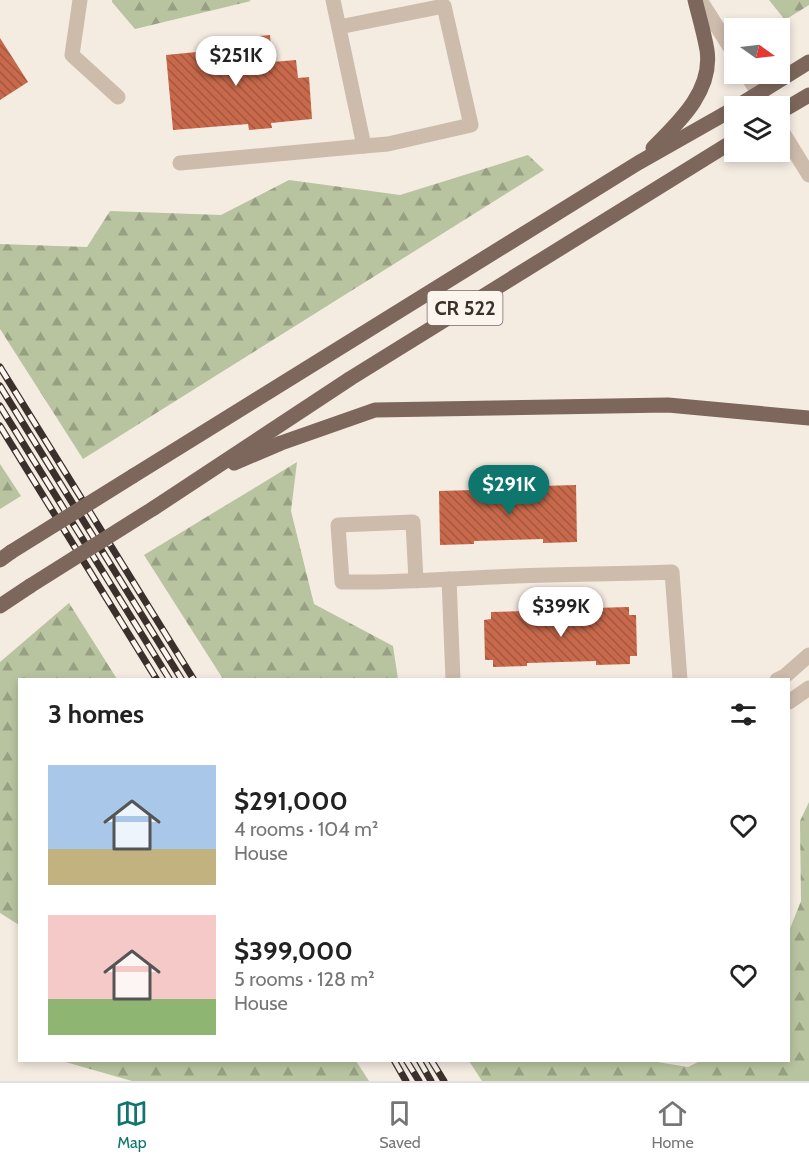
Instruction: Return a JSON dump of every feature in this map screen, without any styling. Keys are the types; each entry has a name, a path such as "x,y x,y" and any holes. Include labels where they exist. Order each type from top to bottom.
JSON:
{"main road":[{"path":"638,163 693,104 705,82 708,52 695,0"},
{"name":"CR 522","path":"754,96 809,63"},
{"path":"790,106 809,95"},
{"name":"CR 522","path":"6,556 638,163 724,114"},
{"name":"CR 522","path":"0,606 351,378 724,147"},
{"path":"198,479 281,443 375,410 668,405 809,418"}],"street":[{"path":"80,0 72,55 118,97"},
{"path":"333,0 364,146"},
{"path":"700,0 724,38"},
{"path":"180,163 388,144 471,125 444,6 339,27"},
{"path":"753,84 761,96"},
{"path":"790,145 809,176"},
{"path":"416,581 413,522 338,525 342,582 416,581 672,572 680,678"},
{"path":"449,579 453,678"},
{"path":"781,678 809,655"},
{"path":"790,701 809,688"}],"green space":[{"path":"112,0 249,0 251,1 135,29"},
{"path":"769,0 809,0 809,5 788,18 783,18"},
{"path":"528,155 544,170 83,459 0,329 0,244 87,247 110,211 221,215 289,180 400,195"},
{"path":"297,462 291,511 314,604 393,646 398,678 222,678 144,555"},
{"path":"0,464 21,496 0,509"},
{"path":"69,603 116,678 18,678 18,924 0,913 0,662"},
{"path":"809,802 809,1081 482,1081 470,1062 657,1062 688,1067 698,1062 790,1062 790,928 801,901 800,821"},
{"path":"66,1062 357,1062 369,1081 132,1081"}],"building":[{"path":"270,35 272,62 296,60 298,78 309,77 312,119 271,123 272,128 249,130 248,124 173,130 166,55 207,51 206,41"},
{"path":"0,38 28,82 0,100"},
{"path":"576,485 577,542 543,543 543,539 474,541 474,544 440,545 439,491 473,490 473,493 540,491 540,486"},
{"path":"629,607 629,615 636,615 637,656 630,656 630,664 596,665 596,661 527,663 527,666 493,667 493,660 485,660 484,620 491,619 491,612 526,611 526,615 593,613 593,608"}],"railway":[{"path":"0,367 193,678"},
{"path":"0,386 181,678"},
{"path":"0,406 169,678"},
{"path":"0,426 156,678"},
{"path":"395,1062 406,1081"},
{"path":"407,1062 419,1081"},
{"path":"420,1062 431,1081"},
{"path":"432,1062 444,1081"}]}
